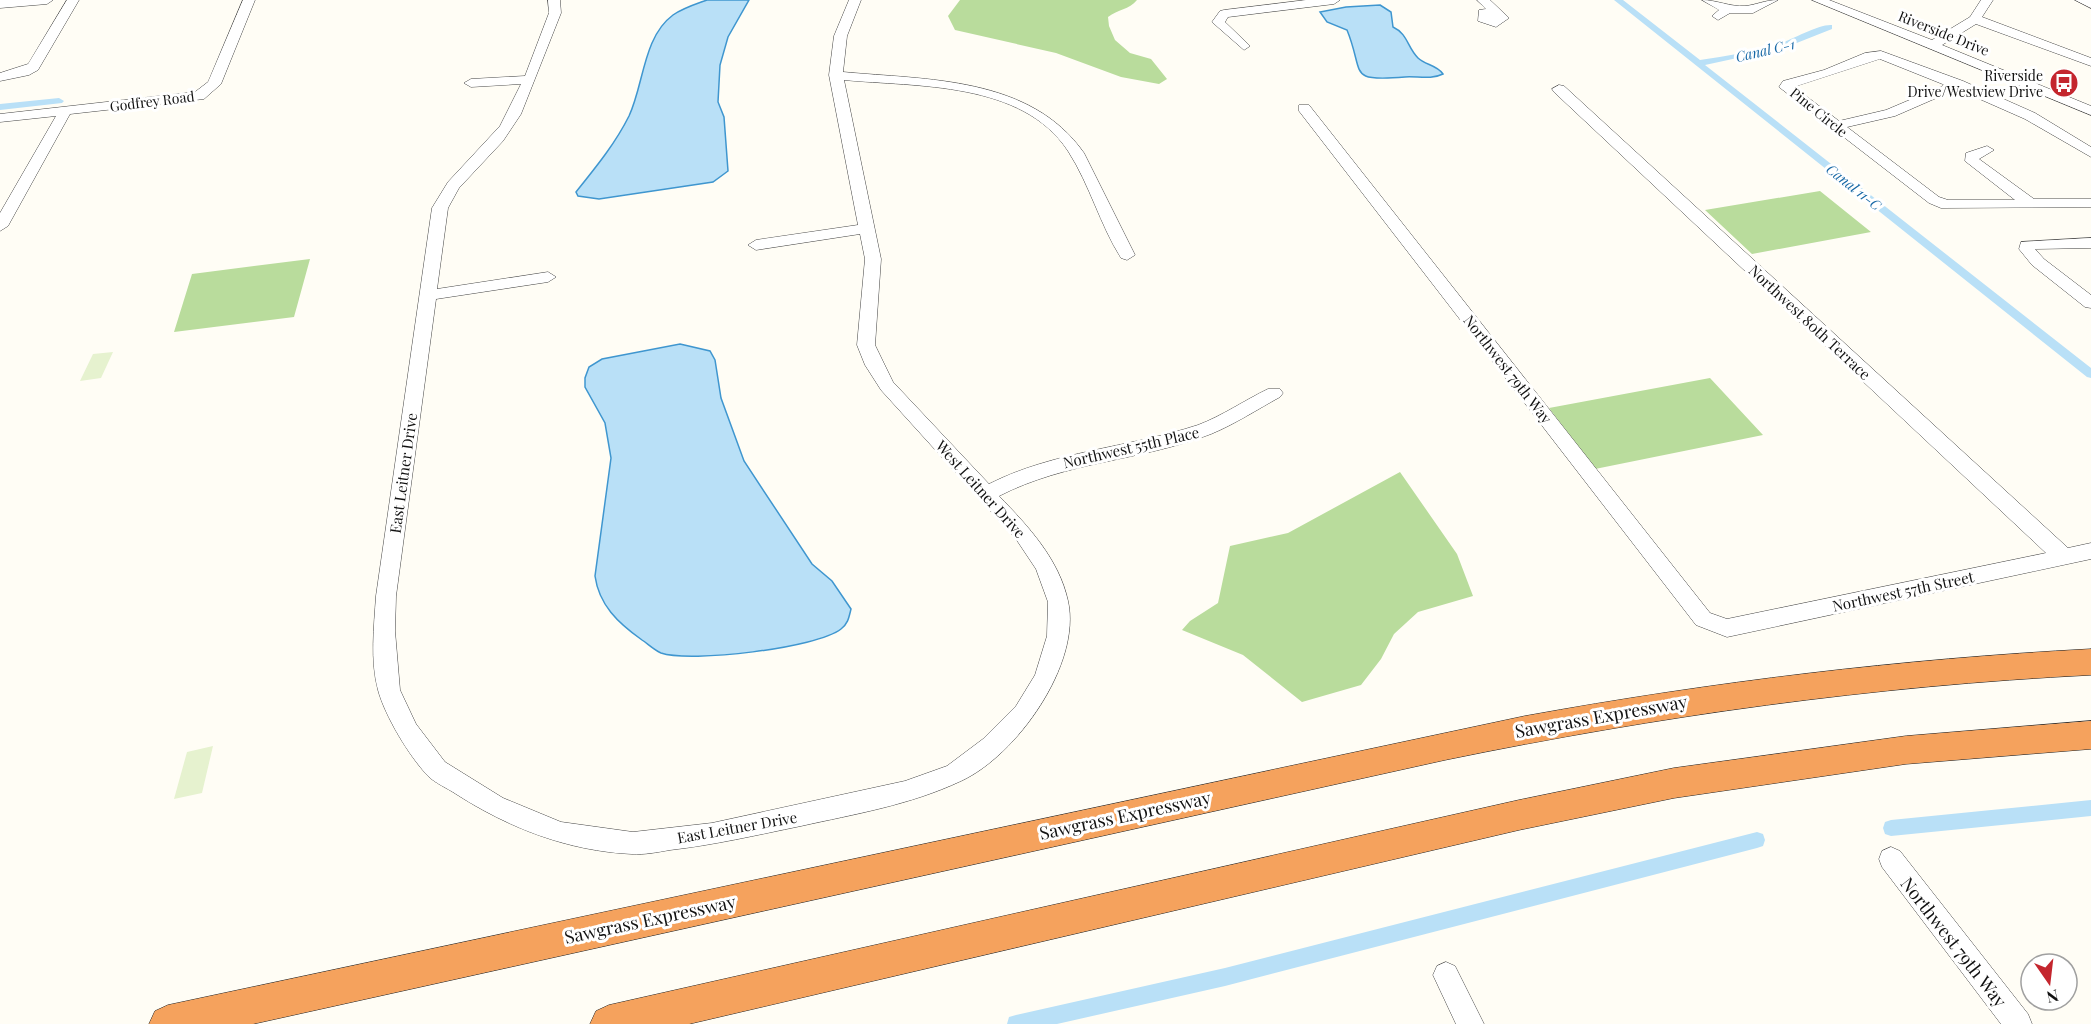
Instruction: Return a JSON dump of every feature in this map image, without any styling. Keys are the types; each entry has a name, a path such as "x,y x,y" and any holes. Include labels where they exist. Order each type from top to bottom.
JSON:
{"highway":[{"name":"Sawgrass Expressway","path":"168,1024 1592,716 1738,693 1886,676 2091,662"},
{"path":"609,1024 1507,818 1674,783 1906,750 2091,735"}],"street":[{"path":"0,4 46,0"},
{"path":"0,77 24,72 33,67 74,0"},
{"name":"Godfrey Road","path":"0,118 183,98 208,91 249,0"},
{"name":"East Leitner Drive","path":"554,0 555,13 518,107 505,128 447,191 440,208 384,632 389,690 408,731 437,769 495,806 560,833 633,843 712,834 905,792 955,772 991,746"},
{"name":"West Leitner Drive","path":"855,0 842,23 836,48 836,75 868,228 872,290 866,324 866,345 873,365 887,386 1023,534 1040,560 1058,602 1058,636 1045,678 1024,713 991,746"},
{"path":"1244,46 1218,22 1224,14 1334,0"},
{"path":"1483,0 1495,12"},
{"path":"1708,0 1723,13 1749,10 1772,0"},
{"name":"Riverside Drive","path":"1818,0 2091,103"},
{"name":"Riverside Drive","path":"1836,0 2091,111"},
{"path":"1937,43 1974,19 1988,0"},
{"path":"2081,0 2091,4"},
{"path":"1974,19 2091,62"},
{"name":"Pine Circle","path":"2091,153 2030,116 1958,84 1881,55 1870,56 1829,73 1788,84 1786,87 1934,200 1946,205 2091,203"},
{"path":"836,75 964,88 1010,99 1032,111 1053,125 1076,153 1127,255"},
{"path":"471,83 528,80"},
{"path":"1835,126 1890,113 1958,84"},
{"name":"Northwest 80th Terrace","path":"1559,89 2062,555"},
{"name":"Northwest 79th Way","path":"1304,108 1703,619 1716,626"},
{"path":"0,226 66,110"},
{"path":"1987,150 1971,156 1972,161 2032,205"},
{"path":"756,245 868,228"},
{"path":"2091,243 2027,245 2027,249 2038,262 2091,303"},
{"path":"428,295 548,277"},
{"name":"Northwest 55th Place","path":"986,494 1021,476 1050,466 1109,455 1205,429 1274,393"},
{"name":"Northwest 57th Street","path":"1716,626 1726,628 2062,555 2091,551"},
{"name":"Northwest 79th Way","path":"1890,860 2018,1024"},
{"path":"1446,975 1470,1024"}],"green space":[{"path":"960,0 1137,0 1108,17 1109,26 1115,40 1130,53 1151,59 1167,79 1159,84 1121,77 1056,53 955,30 948,16"},
{"path":"1820,191 1871,232 1752,254 1705,210"},
{"path":"310,259 294,317 174,332 192,274"},
{"path":"113,352 101,378 80,381 93,354"},
{"path":"1710,378 1763,435 1595,469 1549,408"},
{"path":"1400,472 1457,554 1473,596 1418,612 1394,634 1381,659 1361,685 1302,702 1243,655 1182,630 1190,621 1218,603 1230,546 1288,533"},
{"path":"213,746 202,793 174,799 187,752"}],"water":[{"path":"707,0 749,0 728,37 720,65 718,102 724,117 728,171 713,182 599,199 578,196 576,192 611,146 629,116 650,48 663,24 685,8"},
{"path":"1380,5 1391,12 1393,27 1402,33 1414,54 1443,74 1429,77 1374,78 1365,76 1358,66 1347,30 1327,22 1320,12 1346,7"},
{"path":"680,344 710,351 715,360 721,398 744,461 812,564 832,581 851,609 847,623 828,636 781,648 753,652 676,656 653,649 625,627 605,605 595,576 611,458 605,423 585,387 585,378 589,367 602,359"}],"waterway":[{"name":"Canal 11-C","path":"1618,0 2091,374"},
{"name":"Canal C-1","path":"1698,63 1765,50 1829,27"},
{"path":"0,107 59,101"},
{"path":"1891,828 2091,808"},
{"path":"1016,1024 1225,977 1757,840"}],"place":[{"name":"Riverside Drive/Westview Drive","path":"2064,83"}]}
